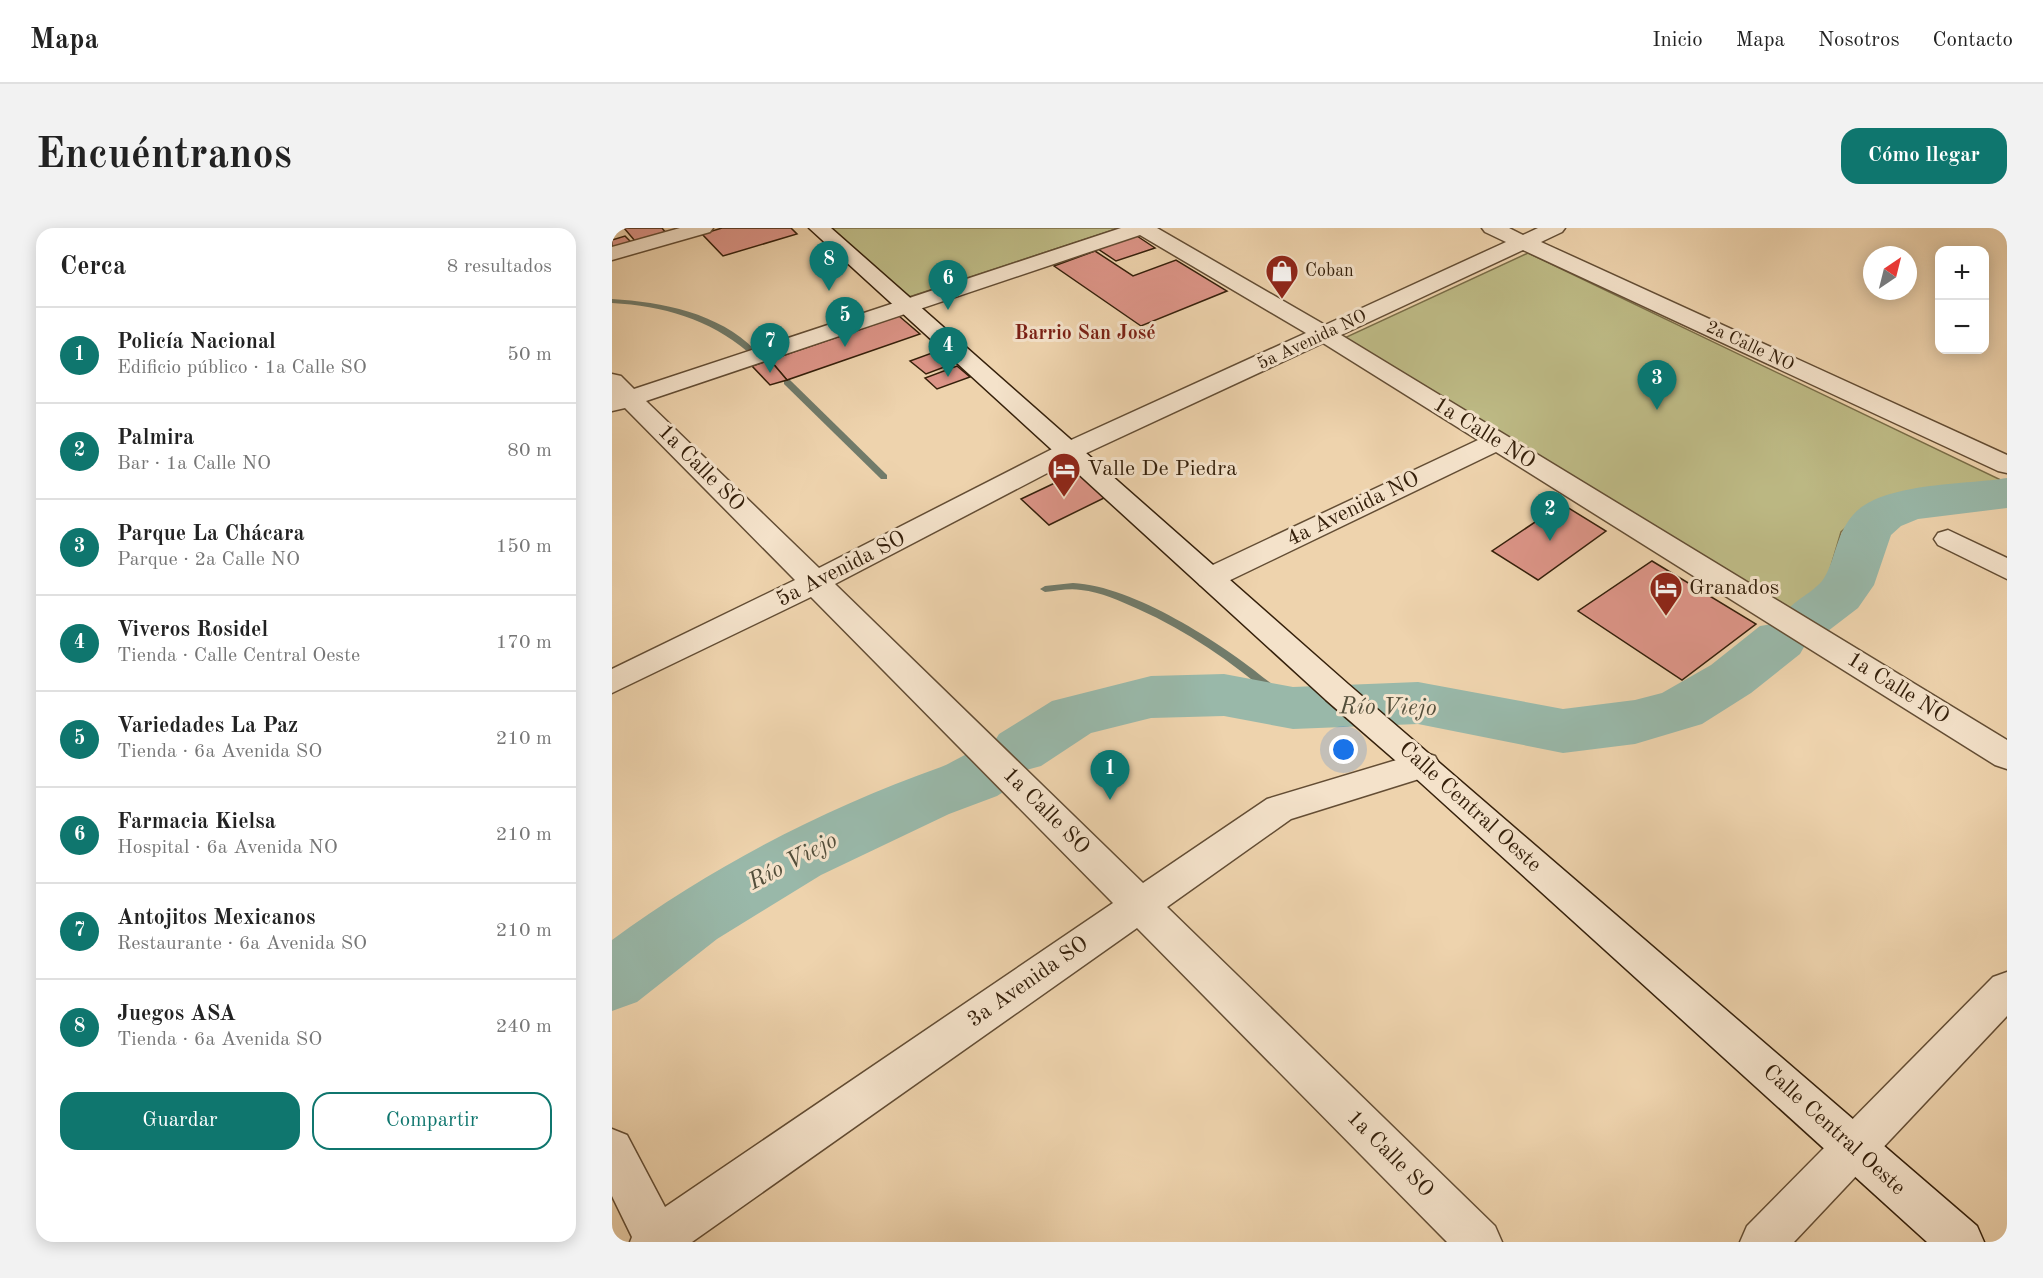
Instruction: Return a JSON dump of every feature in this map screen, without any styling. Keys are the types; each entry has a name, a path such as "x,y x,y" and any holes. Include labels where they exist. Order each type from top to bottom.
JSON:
{"street":[{"path":"612,254 703,228"},
{"name":"Calle Central Oeste","path":"819,228 1337,692 1423,765 1961,1242"},
{"path":"618,394 729,365 1142,228"},
{"name":"1a Calle NO","path":"1142,228 1324,334 2007,756"},
{"name":"2a Calle NO","path":"1492,228 2007,465"},
{"name":"5a Avenida NO","path":"1068,451 1555,228"},
{"name":"1a Calle SO","path":"618,394 816,582 1479,1242"},
{"name":"4a Avenida NO","path":"1210,578 1497,441"},
{"name":"5a Avenida SO","path":"612,682 816,582 1068,451"},
{"path":"1948,539 2007,570"},
{"name":"3a Avenida SO","path":"656,1241 1279,809 1423,765"},
{"path":"1763,1242 2007,989"},
{"path":"612,1150 656,1241"}],"shaded area":[{"path":"829,228 1119,228 906,298"},
{"path":"1528,253 2003,481 1921,490 1867,509 1841,532 1826,583 1791,609 1340,340"}],"building":[{"path":"624,228 662,228 666,233 635,241"},
{"path":"722,228 791,228 797,234 723,256 702,234"},
{"path":"625,236 632,243 614,248 612,246 612,240"},
{"path":"1137,236 1155,248 1116,261 1098,249"},
{"path":"1095,251 1133,276 1176,260 1227,291 1141,326 1054,266"},
{"path":"899,316 920,334 787,380 770,360"},
{"path":"940,350 955,363 926,374 910,361"},
{"path":"770,360 787,380 770,385 752,366"},
{"path":"957,366 970,377 937,389 925,378"},
{"name":"Valle De Piedra","path":"1078,472 1106,497 1049,525 1021,499"},
{"path":"1562,504 1606,531 1538,580 1492,551"},
{"name":"Granados","path":"1652,561 1756,624 1682,680 1578,611"}],"waterway":[{"path":"612,301 649,304 686,313 737,338 751,350"},
{"path":"787,382 884,477"},
{"name":"Río Viejo","path":"1809,618 1831,603 1842,592 1851,577 1866,533 1871,525 1883,515 1917,504 2007,493"},
{"path":"1045,589 1065,586 1091,588 1154,612 1217,648 1293,708"},
{"name":"Río Viejo","path":"1020,750 1073,716 1151,697 1224,695 1293,708 1418,703 1563,731 1635,722 1681,709 1731,679 1780,640"},
{"name":"Río Viejo","path":"612,980 693,919 798,856 927,797 975,779 989,770"}],"place":[{"name":"Juegos ASA","path":"829,291"},
{"name":"Coban","path":"1282,300"},
{"name":"Farmacia Kielsa","path":"948,310"},
{"name":"Variedades La Paz","path":"845,347"},
{"name":"Antojitos Mexicanos","path":"770,373"},
{"name":"Viveros Rosidel","path":"948,377"},
{"name":"Parque La Chácara","path":"1657,410"},
{"name":"Valle De Piedra","path":"1064,498"},
{"name":"Palmira","path":"1550,541"},
{"name":"Granados","path":"1666,617"},
{"name":"Policía Nacional","path":"1110,800"}],"district":[{"name":"Barrio San José","path":"1085,334"}]}
